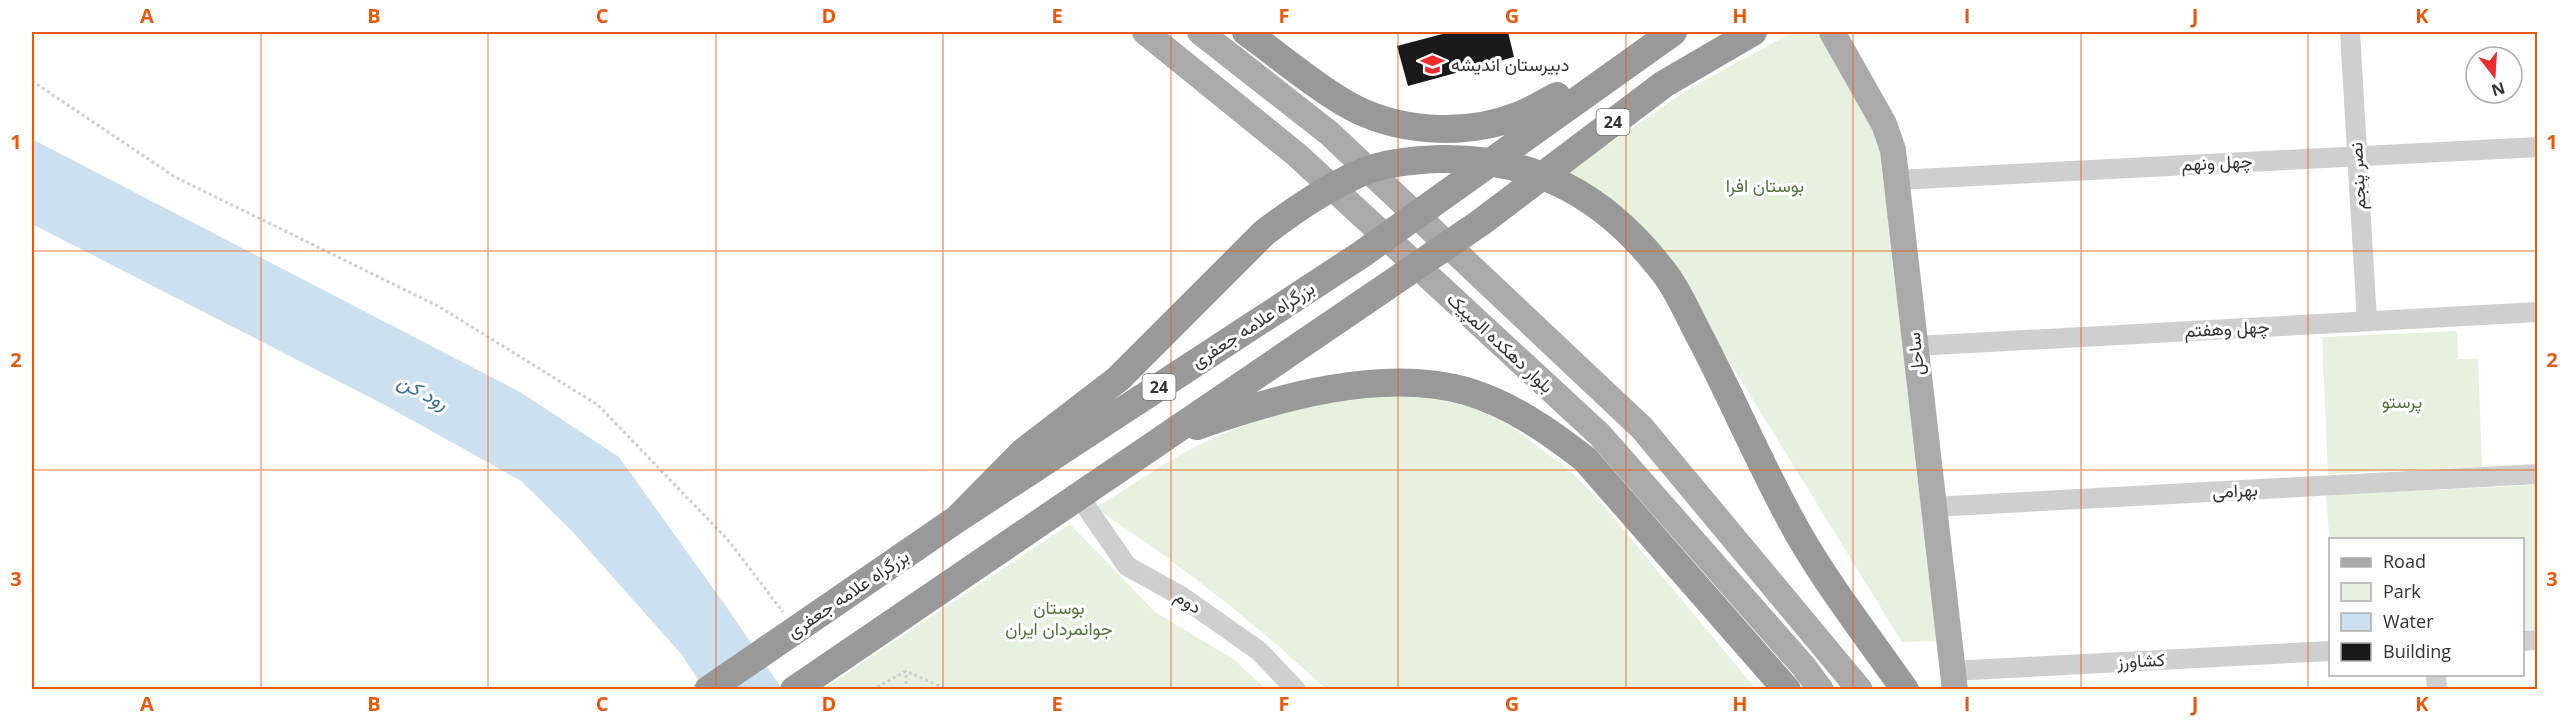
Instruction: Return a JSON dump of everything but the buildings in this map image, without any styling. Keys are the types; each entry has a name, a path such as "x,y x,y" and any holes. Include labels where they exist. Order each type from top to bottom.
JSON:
{"highway":[{"path":"1246,32 1343,102 1388,124 1432,128 1476,128 1520,115 1670,33"},
{"name":"24","path":"794,690 1479,223 1664,84 1753,32"},
{"name":"بزرگراه علامه جعفری","path":"708,690 957,519 1362,254 1670,33"},
{"path":"957,519 1023,452 1118,379 1265,232 1328,189 1368,170 1413,160 1487,160 1517,166 1590,200 1625,228 1661,267 1732,398 1786,511 1817,568 1905,690"},
{"path":"1158,440 1252,407 1349,386 1420,383 1466,391 1509,409 1550,431 1585,459 1787,690"}],"main road":[{"name":"بلوار دهکده المپیک","path":"1145,32 1297,155 1600,435 1804,667 1821,690"},
{"name":"بلوار دهکده المپیک","path":"1200,32 1329,133 1642,428 1860,690"},
{"name":"ساحل","path":"1832,32 1884,124 1893,150 1953,680"}],"street":[{"name":"نصر پنجم","path":"2350,32 2367,321"},
{"name":"چهل ونهم","path":"1897,180 2538,147"},
{"name":"چهل وهفتم","path":"1916,346 2538,312"},
{"name":"بهرامی","path":"1933,507 2538,474"},
{"name":"دوم","path":"1087,508 1127,566 1180,596 1259,651 1296,690"},
{"name":"کشاورز","path":"1953,680 2329,651"}],"path":[{"path":"32,81 175,177 438,306 598,405 728,540 785,615"},
{"path":"872,690 906,671"},
{"path":"906,671 906,690"},
{"path":"906,671 948,690"}],"green space":[{"name":"بوستان افرا","path":"1793,32 1822,32 1877,123 1940,641 1902,642 1669,263 1567,173 1689,89"},
{"name":"پرستو","path":"2457,331 2458,359 2478,359 2482,467 2328,474 2322,337"},
{"path":"1390,392 1456,399 1509,425 1569,470 1598,499 1756,689 1326,689 1215,594 1095,508 1178,457 1227,432 1295,410 1342,399"},
{"path":"2537,485 2537,629 2524,630 2524,538 2329,538 2326,495"},
{"name":"بوستان جوانمردان ایران","path":"1070,524 1155,612 1233,659 1266,689 823,689"}],"water":[{"name":"رود کن","path":"32,139 520,392 619,457 782,689 704,689 682,655 571,530 521,481 383,404 32,224"}],"place":[{"name":"دبیرستان اندیشه","path":"1433,65"}]}
